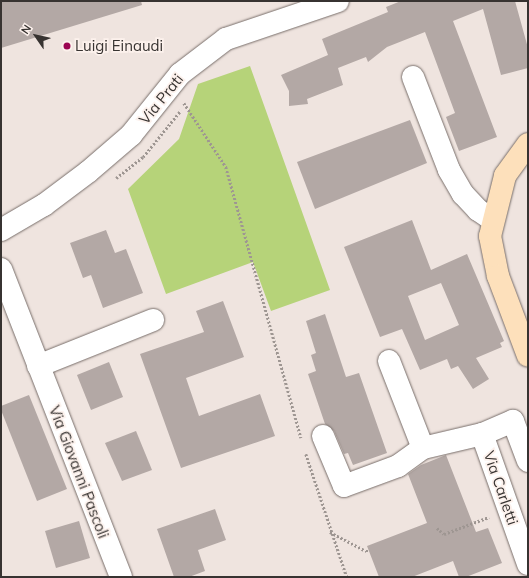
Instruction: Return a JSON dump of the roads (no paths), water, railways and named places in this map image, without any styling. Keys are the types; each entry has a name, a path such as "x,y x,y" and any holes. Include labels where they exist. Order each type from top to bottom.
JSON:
{"main road":[{"path":"528,144 505,176 490,236 491,251 528,356"},
{"path":"495,212 528,168"}],"street":[{"name":"Via Prati","path":"1,230 44,205 131,135 180,74 226,39 338,1"},
{"path":"413,77 449,170 463,194 478,210 495,212"},
{"name":"Via Giovanni Pascoli","path":"1,269 121,577"},
{"path":"38,366 153,320"},
{"path":"323,436 344,486 398,466 423,448 389,361"},
{"name":"Via Carletti","path":"423,448 482,434 513,421 528,461"},
{"name":"Via Carletti","path":"482,434 528,564"}],"place":[{"name":"Luigi Einaudi","path":"67,46"}]}
